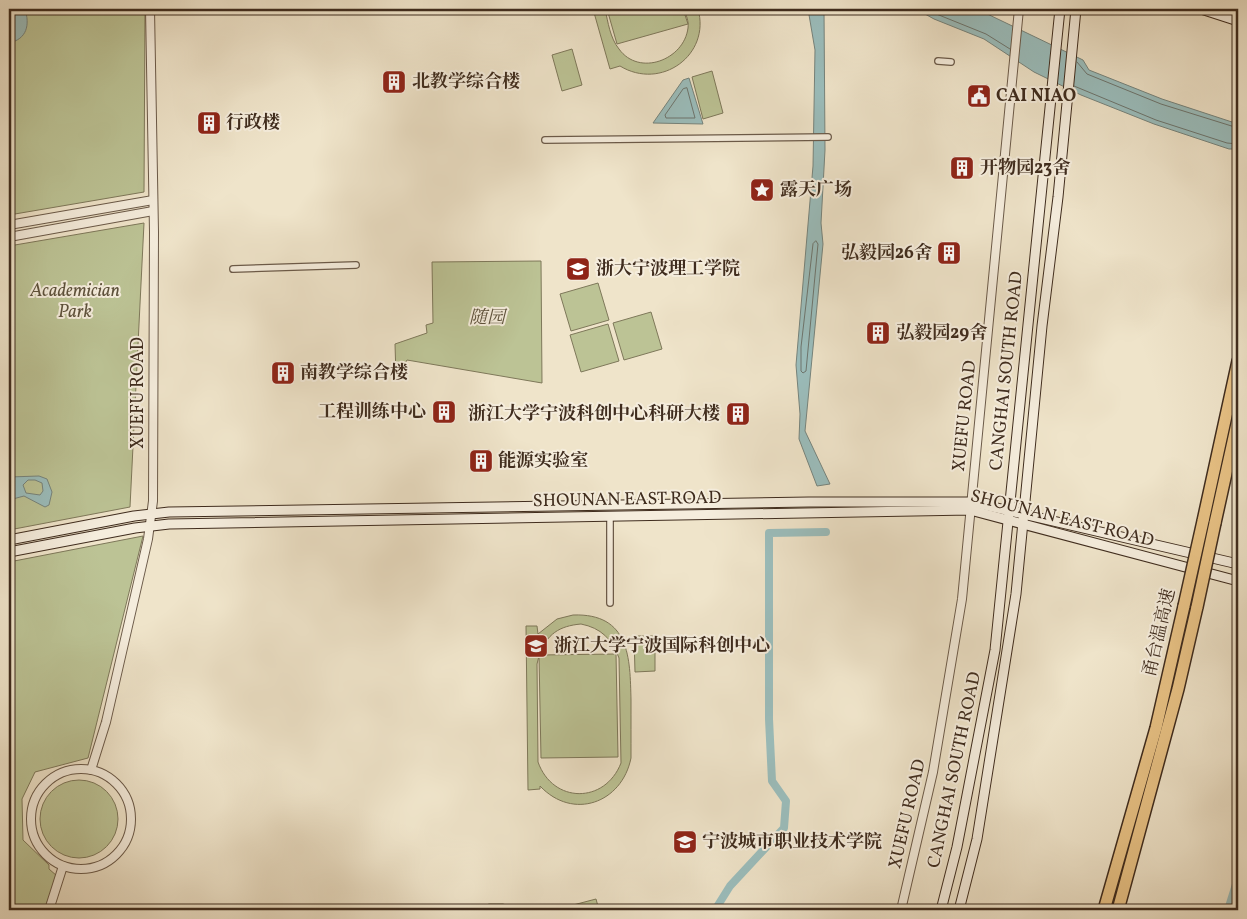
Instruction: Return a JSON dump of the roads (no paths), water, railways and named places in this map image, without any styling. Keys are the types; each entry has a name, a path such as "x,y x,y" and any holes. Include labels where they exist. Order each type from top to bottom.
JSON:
{"highway":[{"name":"甬台温高速","path":"1104,910 1156,728 1238,361"},
{"name":"甬台温高速","path":"1118,910 1178,689 1238,419"}],"main road":[{"name":"CANGHAI SOUTH ROAD","path":"941,910 957,847 995,650 1060,9"},
{"name":"CANGHAI SOUTH ROAD","path":"959,910 977,839 1005,676 1024,524 1042,326 1069,91 1076,9"},
{"path":"1201,9 1238,20"},
{"name":"SHOUNAN EAST ROAD","path":"9,540 151,514 462,507 971,506 1025,514 1238,564"},
{"name":"SHOUNAN EAST ROAD","path":"9,552 150,526 178,523 610,516 971,506 1009,521 1238,581"}],"street":[{"name":"XUEFU ROAD","path":"91,770 106,722 150,526 151,514 153,200 150,9"},
{"name":"XUEFU ROAD","path":"900,910 933,772 962,598 1019,9"},
{"path":"938,61 951,62"},
{"path":"545,140 828,137"},
{"path":"9,225 153,200"},
{"path":"9,237 153,211"},
{"path":"233,269 356,265"},
{"path":"610,516 610,603"},
{"path":"72,770 91,770 106,776 119,786 125,796 131,816 129,832 122,847 111,859 80,869 64,866 48,856 36,842 31,824 32,805 41,789 54,776 72,770"},
{"path":"49,910 64,866"}],"water":[{"path":"9,9 25,9 27,26 26,31 20,38 9,43"},
{"path":"808,9 824,9 825,150 821,223 823,244 805,431 830,484 817,486 799,439 800,414 796,365 813,166 815,50"},
{"path":"916,9 979,10 1083,60 1089,70 1162,99 1238,124 1238,149 1229,149 1154,124 1081,95 1034,72 984,39 934,19"},
{"path":"689,78 703,124 653,123 683,80"},
{"path":"39,476 47,479 52,492 49,505 45,507 24,496 9,500 9,477","holes":["28,480 42,483 43,491 40,495 26,493 23,485"]}],"waterway":[{"path":"715,910 730,886 784,828 786,801 772,781 769,719 769,533 826,532"},
{"path":"1228,910 1238,878"}],"place":[{"name":"北教学综合楼","path":"394,82"},
{"name":"CAI NIAO","path":"979,96"},
{"name":"行政楼","path":"209,123"},
{"name":"开物园23舍","path":"962,168"},
{"name":"露天广场","path":"762,190"},
{"name":"弘毅园26舍","path":"949,253"},
{"name":"浙大宁波理工学院","path":"578,269"},
{"name":"弘毅园29舍","path":"878,333"},
{"name":"南教学综合楼","path":"283,373"},
{"name":"工程训练中心","path":"444,412"},
{"name":"浙江大学宁波科创中心科研大楼","path":"738,414"},
{"name":"能源实验室","path":"481,461"},
{"name":"浙江大学宁波国际科创中心","path":"536,646"},
{"name":"宁波城市职业技术学院","path":"685,842"}],"park label":[{"name":"Academician Park","path":"75,301"},
{"name":"随园","path":"487,318"}]}
